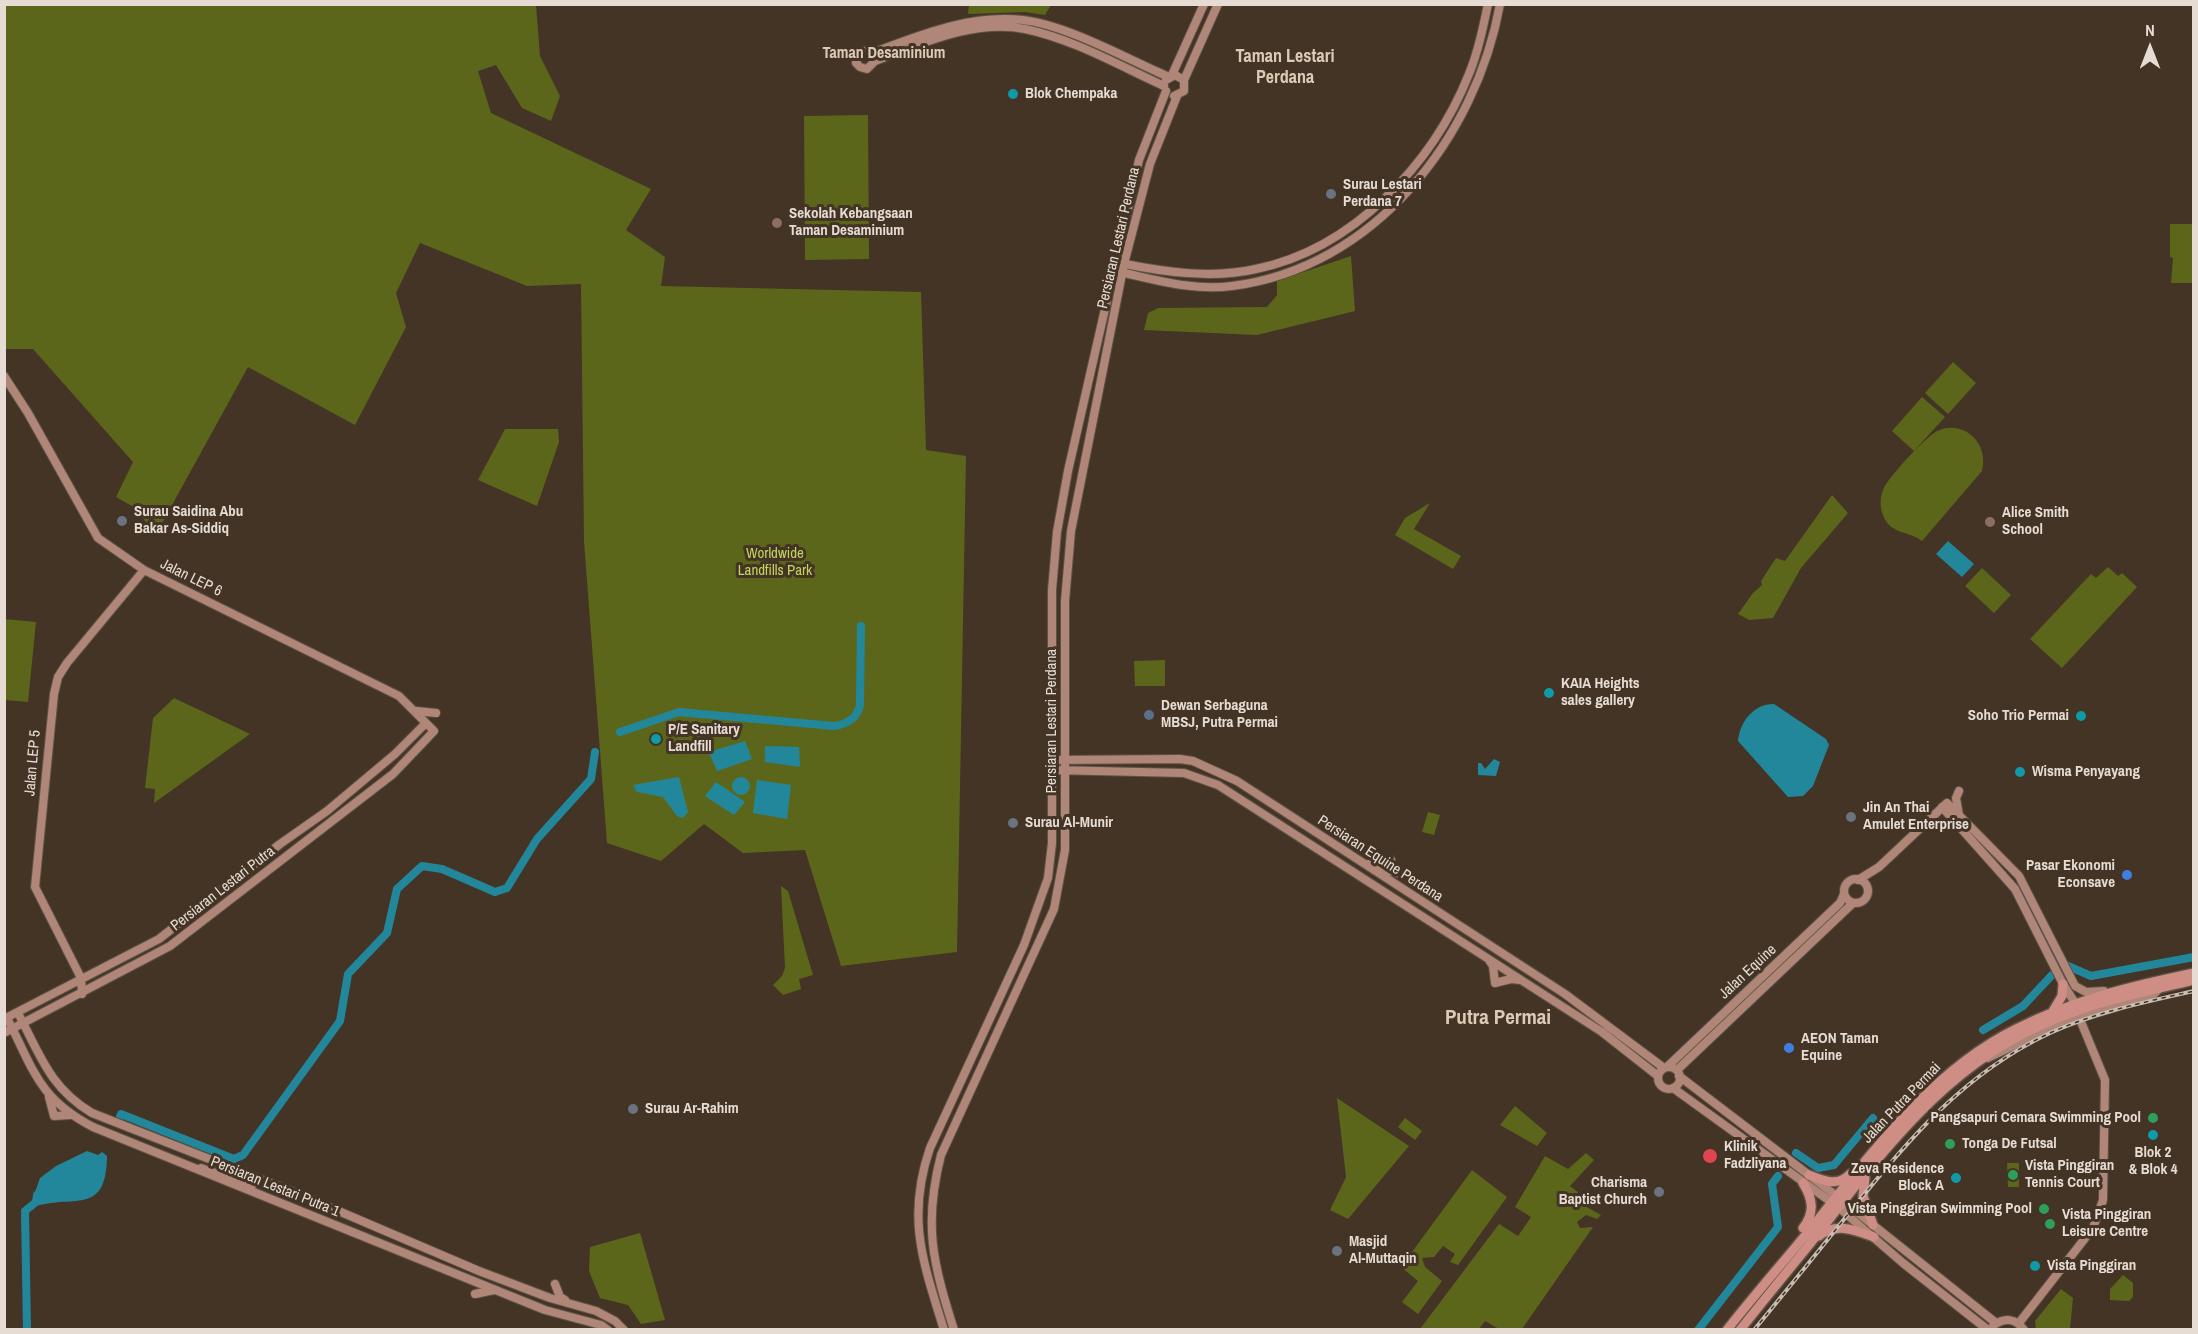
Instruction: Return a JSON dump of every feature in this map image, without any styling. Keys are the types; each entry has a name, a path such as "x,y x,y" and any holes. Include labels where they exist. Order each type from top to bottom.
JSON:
{"main road":[{"name":"Jalan Putra Permai","path":"1740,1329 1809,1244 1872,1154 1911,1110 1948,1075 2013,1030 2053,1011 2117,989 2193,973"},
{"name":"Jalan Putra Permai","path":"1727,1329 1777,1268 1837,1202 1867,1173 1900,1133 1940,1092 1978,1061 2031,1029 2085,1007 2193,980"},
{"path":"2053,1011 2062,996 2063,984"},
{"path":"2075,1003 2085,1007"},
{"path":"1777,1268 1809,1221 1812,1201 1806,1179 1826,1182 1840,1181 1872,1154"},
{"path":"1867,1173 1862,1184 1863,1196 1873,1225"},
{"path":"1809,1244 1832,1229 1850,1229 1874,1237"}],"street":[{"path":"1165,89 1204,4"},
{"path":"1184,80 1179,75 1170,76 1047,25 1007,19 987,20 933,31 873,57 950,34 1010,28 1025,30 1074,45 1177,96 1184,91 1184,80 1218,4"},
{"path":"1120,263 1202,273 1255,270 1290,259 1319,245 1368,212 1417,164 1440,130 1469,75 1488,4"},
{"path":"1118,272 1148,280 1202,288 1231,287 1267,279 1323,257 1352,240 1379,220 1430,166 1456,129 1479,81 1495,31 1500,4"},
{"name":"Persiaran Lestari Perdana","path":"944,1329 919,1242 917,1220 921,1181 930,1148 1024,945 1048,878 1052,843 1054,556 1068,471 1107,303 1118,272 1122,234 1139,160 1165,89"},
{"name":"Persiaran Lestari Perdana","path":"1120,263 1131,238 1150,164 1177,96"},
{"path":"1107,303 1107,284 1115,249 1122,234"},
{"path":"1131,238 1132,256 1143,267"},
{"name":"Persiaran Lestari Perdana","path":"954,1329 934,1259 930,1231 935,1179 941,1155 1054,909 1062,874 1066,756 1067,561 1117,300 1118,272"},
{"path":"1117,300 1126,282 1148,280"},
{"name":"Jalan LEP 6","path":"4,376 28,413 98,538 144,570 399,696 434,731"},
{"name":"Jalan LEP 5","path":"81,978 35,887 54,694 58,677 67,663 144,570"},
{"path":"414,735 414,710 436,713"},
{"name":"Persiaran Lestari Putra","path":"6,1019 159,939 280,844 327,811 426,723"},
{"name":"Persiaran Lestari Putra","path":"4,1033 170,946 393,774 434,731"},
{"name":"Persiaran Equine Perdana","path":"1052,760 1066,756 1079,760 1170,758 1193,761 1237,782 1560,992 1665,1068"},
{"name":"Persiaran Equine Perdana","path":"1052,770 1185,773 1218,785 1602,1032 1658,1076"},
{"path":"1957,819 1956,804 1959,791"},
{"path":"1879,867 1858,880 1848,883 1844,894 1853,903 1865,898 1866,885 1879,867 1944,805 2015,889 2075,1003"},
{"path":"327,811 336,819"},
{"path":"1928,820 1957,819 2019,876 2075,986 2093,993 2117,989"},
{"path":"1350,856 1377,868 1401,874"},
{"path":"1377,868 1388,865 1391,860"},
{"path":"1858,880 1866,885"},
{"name":"Jalan Equine","path":"1665,1068 1840,903 1844,894"},
{"name":"Jalan Equine","path":"1678,1073 1853,903"},
{"path":"1468,933 1501,959 1504,969 1513,967 1560,992"},
{"path":"1024,945 1035,950"},
{"path":"1487,957 1493,966 1495,983 1511,979 1522,980"},
{"path":"81,978 82,994"},
{"path":"1978,1061 2075,1018 2152,996 2160,988"},
{"name":"Persiaran Lestari Putra 1","path":"18,1013 57,1086 73,1101 92,1113 301,1195 479,1271 615,1321 624,1329"},
{"path":"32,1040 30,1032 33,1023 41,1015"},
{"path":"1991,1327 2010,1320 2022,1326 2099,1216 2103,1193 2105,1089 2075,1018"},
{"path":"6,1019 21,1046"},
{"path":"4,1038 21,1046"},
{"name":"Persiaran Lestari Putra 1","path":"21,1046 48,1096 54,1116 70,1115 183,1165 212,1170 277,1196 293,1208 495,1290 608,1329"},
{"path":"1806,1179 1678,1073 1665,1068 1658,1076 1663,1086 1673,1088 1873,1225 1919,1262 1991,1327"},
{"path":"1673,1088 1678,1083 1678,1073"},
{"path":"1837,1202 1929,1284 1991,1327"},
{"path":"1919,1262 1917,1267 1929,1284"},
{"path":"555,1284 560,1298 577,1306"},
{"path":"475,1294 495,1290"}],"green space":[{"path":"969,4 1051,5 1045,15 1025,12 968,14"},
{"name":"Worldwide Landfills Park","path":"4,5 536,5 540,56 560,96 551,121 522,108 496,65 478,71 491,113 651,189 626,230 665,257 661,286 921,292 926,450 966,456 957,952 841,966 805,850 743,853 704,824 661,861 607,843 584,541 581,284 527,286 420,243 396,293 406,327 355,425 248,367 155,536 137,509 116,497 133,462 33,349 5,349"},
{"path":"868,115 869,259 805,260 804,116"},
{"path":"2170,224 2193,224 2193,283 2171,283 2173,258 2170,257"},
{"path":"1351,256 1355,311 1257,335 1144,330 1148,313 1158,308 1267,307 1277,295 1277,281"},
{"path":"1953,362 1976,383 1948,414 1925,393"},
{"path":"1922,397 1945,417 1914,451 1892,431"},
{"path":"1955,428 1969,433 1978,443 1983,456 1982,471 1922,541 1898,531 1889,525 1881,510 1882,494 1886,484 1907,458 1931,435 1939,430"},
{"path":"505,429 558,429 559,442 537,506 478,480"},
{"path":"1832,495 1848,513 1801,568 1773,618 1749,620 1738,614 1753,593 1762,585 1761,581 1776,558 1785,561"},
{"path":"1430,503 1414,529 1461,556 1453,569 1395,535 1405,518"},
{"path":"2108,567 2118,576 2122,573 2137,587 2062,668 2030,639 2091,574 2096,578"},
{"path":"1982,568 2011,595 1994,613 1965,586"},
{"path":"4,619 36,622 28,702 5,700"},
{"path":"1165,660 1165,686 1135,686 1134,661"},
{"path":"174,698 250,734 154,803 155,789 145,788 153,718"},
{"path":"1428,812 1440,815 1434,835 1422,832"},
{"path":"781,886 788,891 813,975 799,979 801,989 783,995 773,985 782,976 785,968"},
{"path":"1337,1098 1409,1146 1348,1219 1330,1210 1346,1177"},
{"path":"1515,1106 1547,1133 1537,1146 1500,1125"},
{"path":"1405,1118 1422,1131 1415,1140 1398,1127"},
{"path":"1586,1153 1594,1160 1570,1186 1578,1192 1574,1200 1601,1215 1597,1219 1586,1215 1577,1222 1580,1228 1593,1227 1522,1329 1499,1329 1485,1321 1479,1329 1420,1329 1499,1224 1518,1236 1531,1217 1515,1207 1545,1156 1568,1169"},
{"name":"Vista Pinggiran Tennis Court","path":"2007,1163 2019,1163 2019,1187 2008,1187"},
{"path":"1472,1170 1507,1197 1458,1265 1450,1262 1455,1254 1443,1246 1434,1257 1422,1258 1425,1267 1442,1281 1418,1314 1402,1302 1418,1281 1401,1267"},
{"path":"640,1233 665,1320 641,1324 628,1305 600,1298 589,1271 590,1247"},
{"path":"2123,1275 2133,1283 2133,1297 2129,1301 2110,1300 2110,1289"},
{"path":"2061,1289 2073,1298 2070,1329 2036,1329 2035,1321"}],"water":[{"path":"1948,541 1974,564 1962,577 1936,554"},
{"path":"1774,704 1826,739 1829,745 1813,786 1803,796 1788,797 1738,741 1739,734 1749,715 1760,707"},
{"path":"745,741 752,759 717,771 709,752"},
{"path":"765,746 799,747 800,767 765,762"},
{"path":"1494,759 1500,762 1496,776 1478,775 1478,763 1481,763 1485,769"},
{"path":"679,777 688,812 683,818 677,816 663,797 637,792 633,785"},
{"path":"741,777 747,780 750,786 747,792 741,795 735,792 732,786 735,780"},
{"path":"757,780 791,785 787,819 753,813"},
{"path":"716,782 745,802 734,815 705,796"},
{"path":"87,1151 98,1155 102,1152 107,1156 105,1175 95,1195 76,1201 36,1206 32,1201 40,1178 56,1166"}],"waterway":[{"path":"620,732 679,712 834,726 843,724 854,717 860,705 861,626"},
{"path":"120,1117 121,1114 234,1159 243,1155 340,1021 348,974 387,933 397,889 422,866 442,869 495,892 507,888 537,839 591,779 595,752"},
{"path":"2068,966 2091,976 2194,957"},
{"path":"1983,1030 2023,1006 2052,975"},
{"path":"1796,1153 1818,1168 1834,1165 1873,1118"},
{"path":"1698,1330 1778,1227 1772,1184 1778,1176"},
{"path":"27,1330 25,1211 36,1202 37,1195"}],"railway":[{"path":"1754,1330 1915,1135 1939,1111 1990,1068 2050,1033 2085,1019 2194,991"}],"place":[{"name":"Blok Chempaka","path":"1013,94"},
{"name":"Surau Lestari Perdana 7","path":"1331,194"},
{"name":"Sekolah Kebangsaan Taman Desaminium","path":"777,223"},
{"name":"Surau Saidina Abu Bakar As-Siddiq","path":"122,521"},
{"name":"Alice Smith School","path":"1990,522"},
{"name":"KAIA Heights sales gallery","path":"1549,693"},
{"name":"Dewan Serbaguna MBSJ, Putra Permai","path":"1149,715"},
{"name":"Soho Trio Permai","path":"2081,716"},
{"name":"P/E Sanitary Landfill","path":"656,739"},
{"name":"Wisma Penyayang","path":"2020,772"},
{"name":"Jin An Thai Amulet Enterprise","path":"1851,817"},
{"name":"Surau Al-Munir","path":"1013,823"},
{"name":"Pasar Ekonomi Econsave","path":"2127,875"},
{"name":"AEON Taman Equine","path":"1789,1048"},
{"name":"Surau Ar-Rahim","path":"633,1109"},
{"name":"Pangsapuri Cemara Swimming Pool","path":"2153,1118"},
{"name":"Blok 2 & Blok 4","path":"2153,1135"},
{"name":"Tonga De Futsal","path":"1950,1144"},
{"name":"Klinik Fadzliyana","path":"1710,1156"},
{"name":"Vista Pinggiran Tennis Court","path":"2013,1175"},
{"name":"Zeva Residence Block A","path":"1956,1178"},
{"name":"Charisma Baptist Church","path":"1659,1192"},
{"name":"Vista Pinggiran Swimming Pool","path":"2044,1209"},
{"name":"Vista Pinggiran Leisure Centre","path":"2050,1224"},
{"name":"Masjid Al-Muttaqin","path":"1337,1251"},
{"name":"Vista Pinggiran","path":"2035,1266"}],"district":[{"name":"Taman Desaminium","path":"884,54"},
{"name":"Taman Lestari Perdana","path":"1285,67"},
{"name":"Putra Permai","path":"1498,1018"}]}
